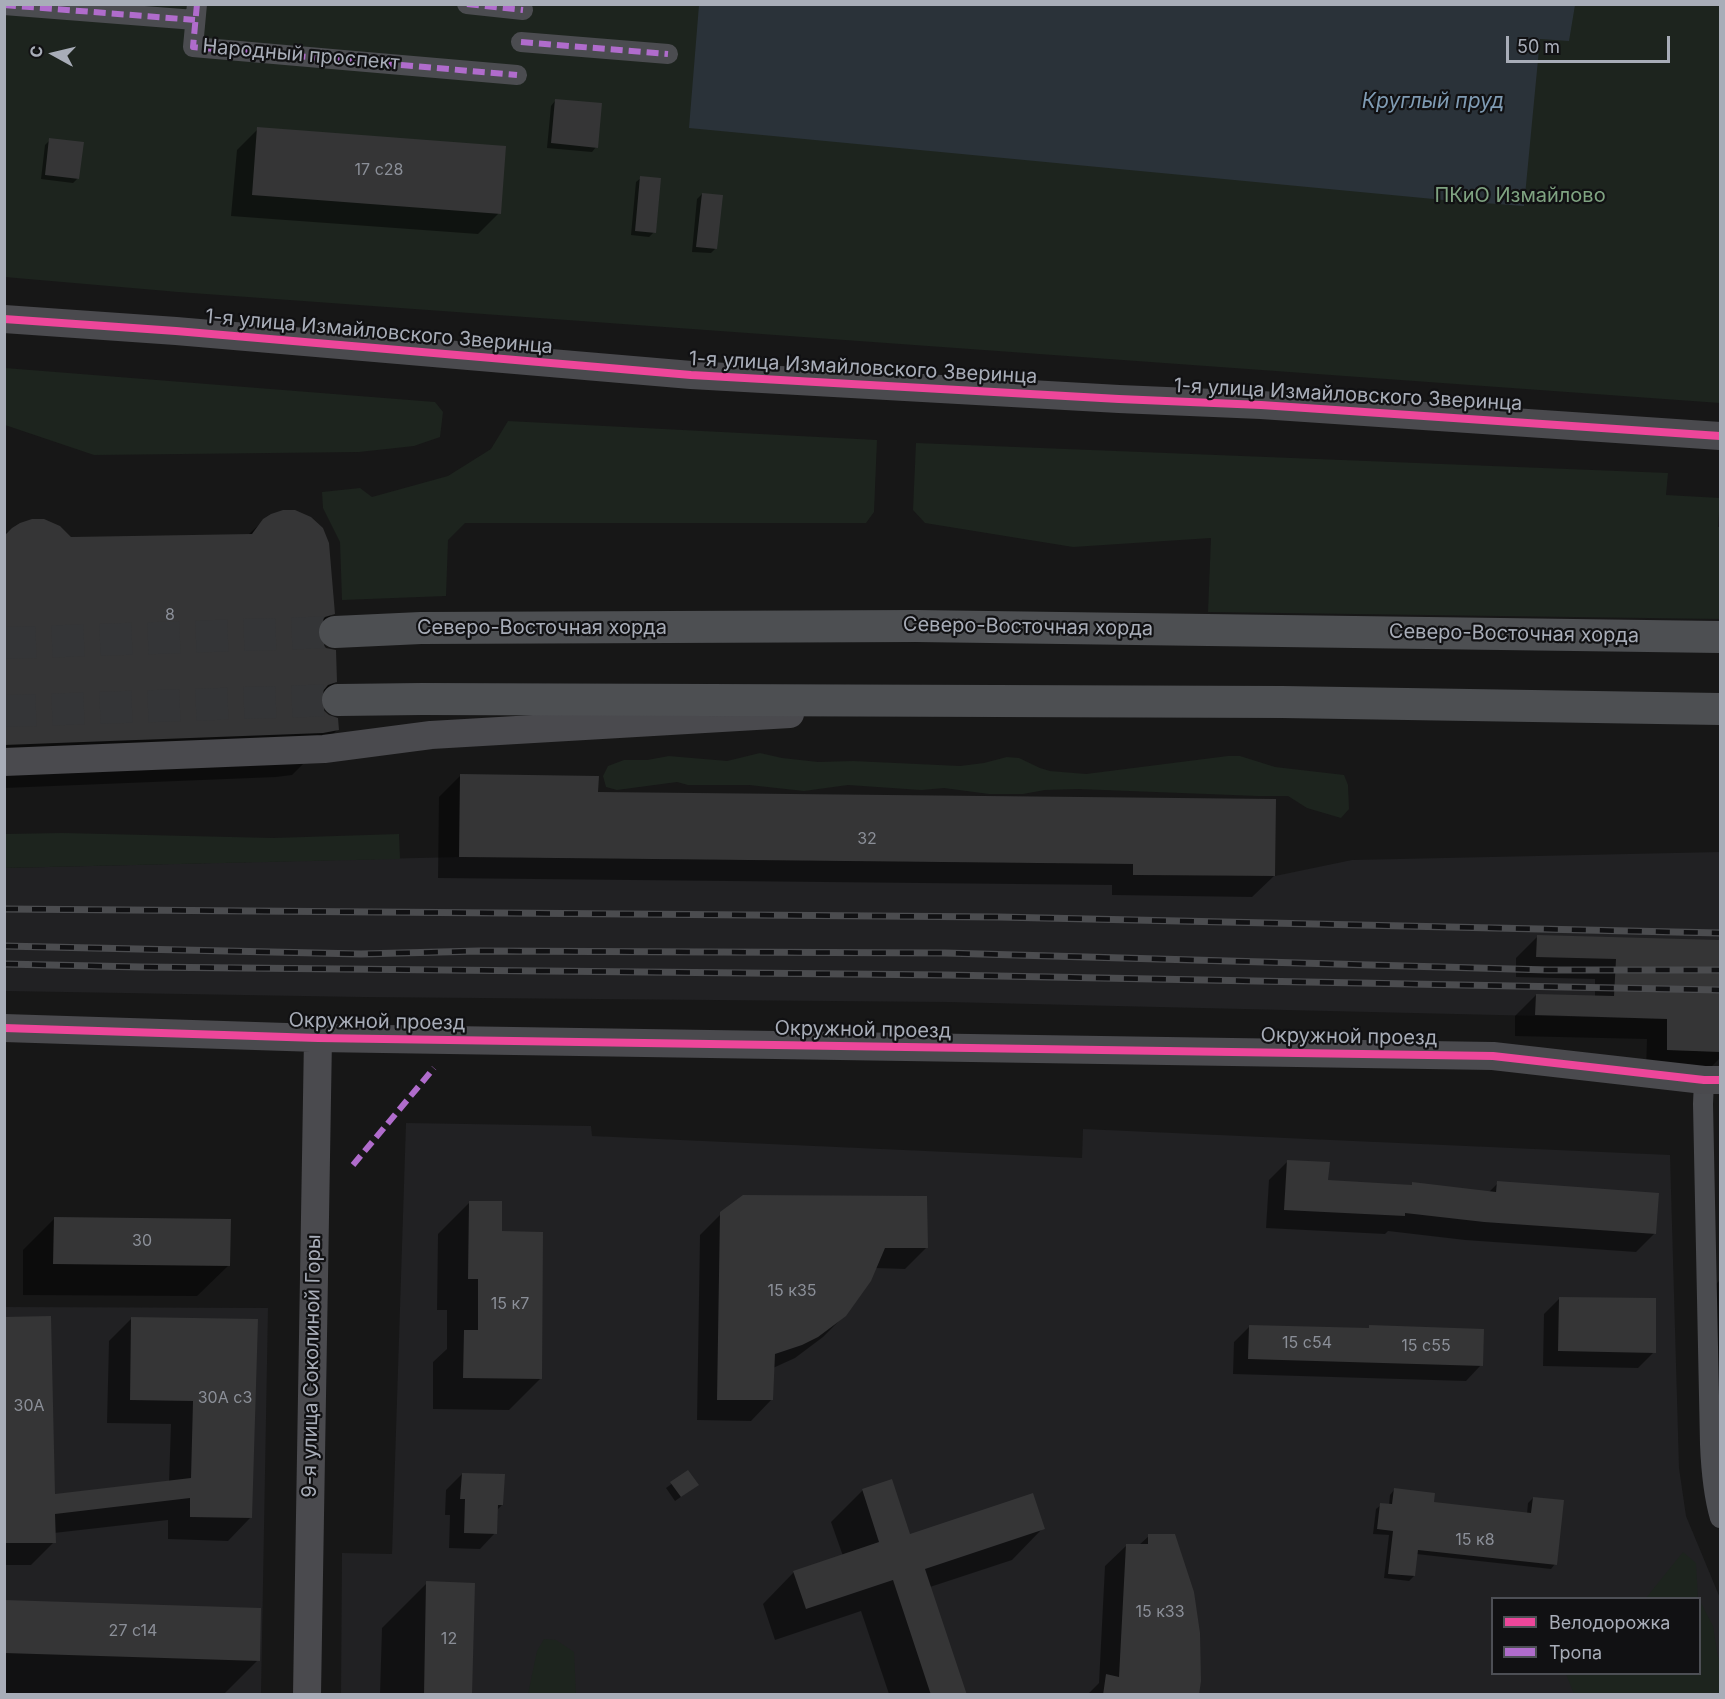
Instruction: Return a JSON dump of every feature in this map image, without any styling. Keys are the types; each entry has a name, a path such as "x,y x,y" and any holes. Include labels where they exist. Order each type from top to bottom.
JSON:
{"main road":[{"name":"Северо-Восточная хорда","path":"335,632 443,628 928,626 1720,637"},
{"path":"338,700 1282,702 1720,709"}],"street":[{"path":"467,4 523,9"},
{"name":"Народный проспект","path":"4,5 196,12 193,47 518,75"},
{"path":"521,42 668,54"},
{"name":"1-я улица Измайловского Зверинца","path":"4,319 176,331 691,375 1107,399 1261,405 1720,436"},
{"path":"4,762 324,749 431,735 1010,701"},
{"name":"Окружной проезд","path":"4,1028 318,1038 1493,1056 1712,1080"},
{"name":"9-я улица Соколиной Горы","path":"307,1695 318,1038"},
{"path":"1712,1080 1710,1444 1711,1474 1720,1518"}],"shaded area":[{"path":"1720,852 1720,1052 1667,1050 1667,1019 947,1002 362,997 5,991 4,868 459,857 1133,864 1133,875 1275,876 1352,860"},
{"path":"406,1123 591,1126 592,1136 1082,1158 1083,1129 1670,1155 1679,1468 1686,1516 1720,1598 1720,1694 341,1694 342,1553 392,1554"},
{"path":"5,1307 268,1308 261,1694 5,1694"}],"green space":[{"name":"ПКиО Измайлово","path":"4,5 1720,5 1720,403 178,292 5,277"},
{"path":"5,368 435,402 443,412 440,437 414,446 359,452 94,455 5,425"},
{"path":"508,421 877,440 874,512 866,523 465,523 448,540 446,596 342,600 340,542 323,508 322,492 360,488 372,497 448,476 491,449"},
{"path":"916,443 1668,473 1666,495 1720,498 1718,527 1720,527 1720,619 1208,612 1211,538 1073,547 925,523 913,510"},
{"path":"760,753 818,762 853,761 960,766 1007,757 1019,758 1050,771 1086,774 1240,756 1275,767 1344,775 1348,785 1349,809 1341,818 1307,808 1288,796 1078,789 1045,790 1023,794 989,794 944,788 921,790 848,785 804,791 749,785 688,785 677,782 617,790 606,787 603,776 608,766 624,760 647,760 669,756 727,761"},
{"path":"63,833 273,838 399,834 400,859 5,868 5,834"},
{"path":"1683,1552 1696,1563 1698,1597 1647,1597"},
{"path":"1701,1603 1713,1626 1720,1660 1720,1694 1574,1694 1566,1675 1701,1675"},
{"path":"544,1639 556,1640 574,1652 576,1694 528,1694 537,1651"}],"water":[{"name":"Круглый пруд","path":"699,4 1575,5 1569,41 1540,39 1524,206 689,128"}],"building":[{"path":"555,99 602,103 598,148 551,143"},
{"path":"257,127 506,146 501,214 252,195"},
{"path":"49,138 84,142 79,179 45,175"},
{"path":"640,176 661,178 656,233 635,231"},
{"path":"702,193 723,195 717,249 696,247"},
{"path":"283,510 295,510 311,517 323,528 329,543 335,614 325,617 319,624 317,633 326,648 336,650 337,682 328,685 320,701 322,709 338,718 339,730 323,733 4,745 4,536 12,528 32,519 44,519 60,526 71,537 252,534 263,519"},
{"path":"460,774 599,776 598,792 1276,799 1275,876 1133,875 1133,864 459,857"},
{"path":"1537,935 1720,940 1720,1052 1667,1050 1667,1019 1535,1015 1536,994 1614,996 1616,959 1536,957"},
{"path":"1287,1160 1330,1162 1328,1180 1412,1185 1412,1182 1496,1192 1497,1181 1659,1193 1656,1234 1484,1222 1405,1213 1405,1216 1284,1210"},
{"path":"743,1195 927,1196 928,1248 885,1248 871,1281 846,1316 818,1337 775,1354 773,1400 717,1400 720,1212"},
{"path":"469,1201 502,1201 502,1231 543,1232 542,1379 463,1378 464,1330 478,1330 478,1279 468,1279"},
{"path":"54,1217 231,1219 230,1266 53,1264"},
{"path":"1559,1297 1656,1298 1656,1353 1558,1351"},
{"path":"51,1316 55,1494 191,1478 193,1401 130,1400 131,1317 258,1319 252,1518 190,1517 190,1498 55,1514 56,1543 4,1543 4,1317"},
{"path":"1249,1325 1369,1328 1369,1325 1484,1329 1483,1366 1248,1359"},
{"path":"688,1470 699,1485 681,1497 670,1482"},
{"path":"462,1473 505,1474 503,1505 498,1505 497,1534 464,1533 465,1499 460,1499"},
{"path":"892,1479 910,1534 1033,1493 1045,1529 925,1569 967,1695 931,1695 893,1580 806,1609 793,1571 879,1542 862,1489"},
{"path":"1394,1488 1435,1493 1434,1502 1531,1513 1533,1497 1564,1500 1557,1565 1418,1550 1415,1576 1388,1574 1393,1531 1377,1529 1380,1503 1392,1504"},
{"path":"1148,1534 1175,1534 1194,1592 1200,1633 1199,1695 1103,1695 1106,1674 1119,1677 1126,1544 1148,1544"},
{"path":"426,1581 475,1583 472,1695 424,1695"},
{"path":"4,1600 261,1608 260,1661 4,1653"}],"tunnel":[{"path":"4,643 335,632"},
{"path":"4,711 338,700"}],"railway":[{"path":"4,909 999,917 1720,933"},
{"path":"4,946 361,954 479,951 945,953 1548,970 1720,970"},
{"path":"4,964 946,975 1720,990"}],"marked path":[{"path":"197,4 193,47 517,75"},
{"path":"467,4 523,10"},
{"path":"4,5 195,20"},
{"path":"521,42 668,54"},
{"path":"353,1165 434,1068"}],"cycle path":[{"path":"4,319 176,331 691,375 1261,405 1720,436"},
{"path":"4,1028 318,1038 1493,1056 1720,1080"}]}
